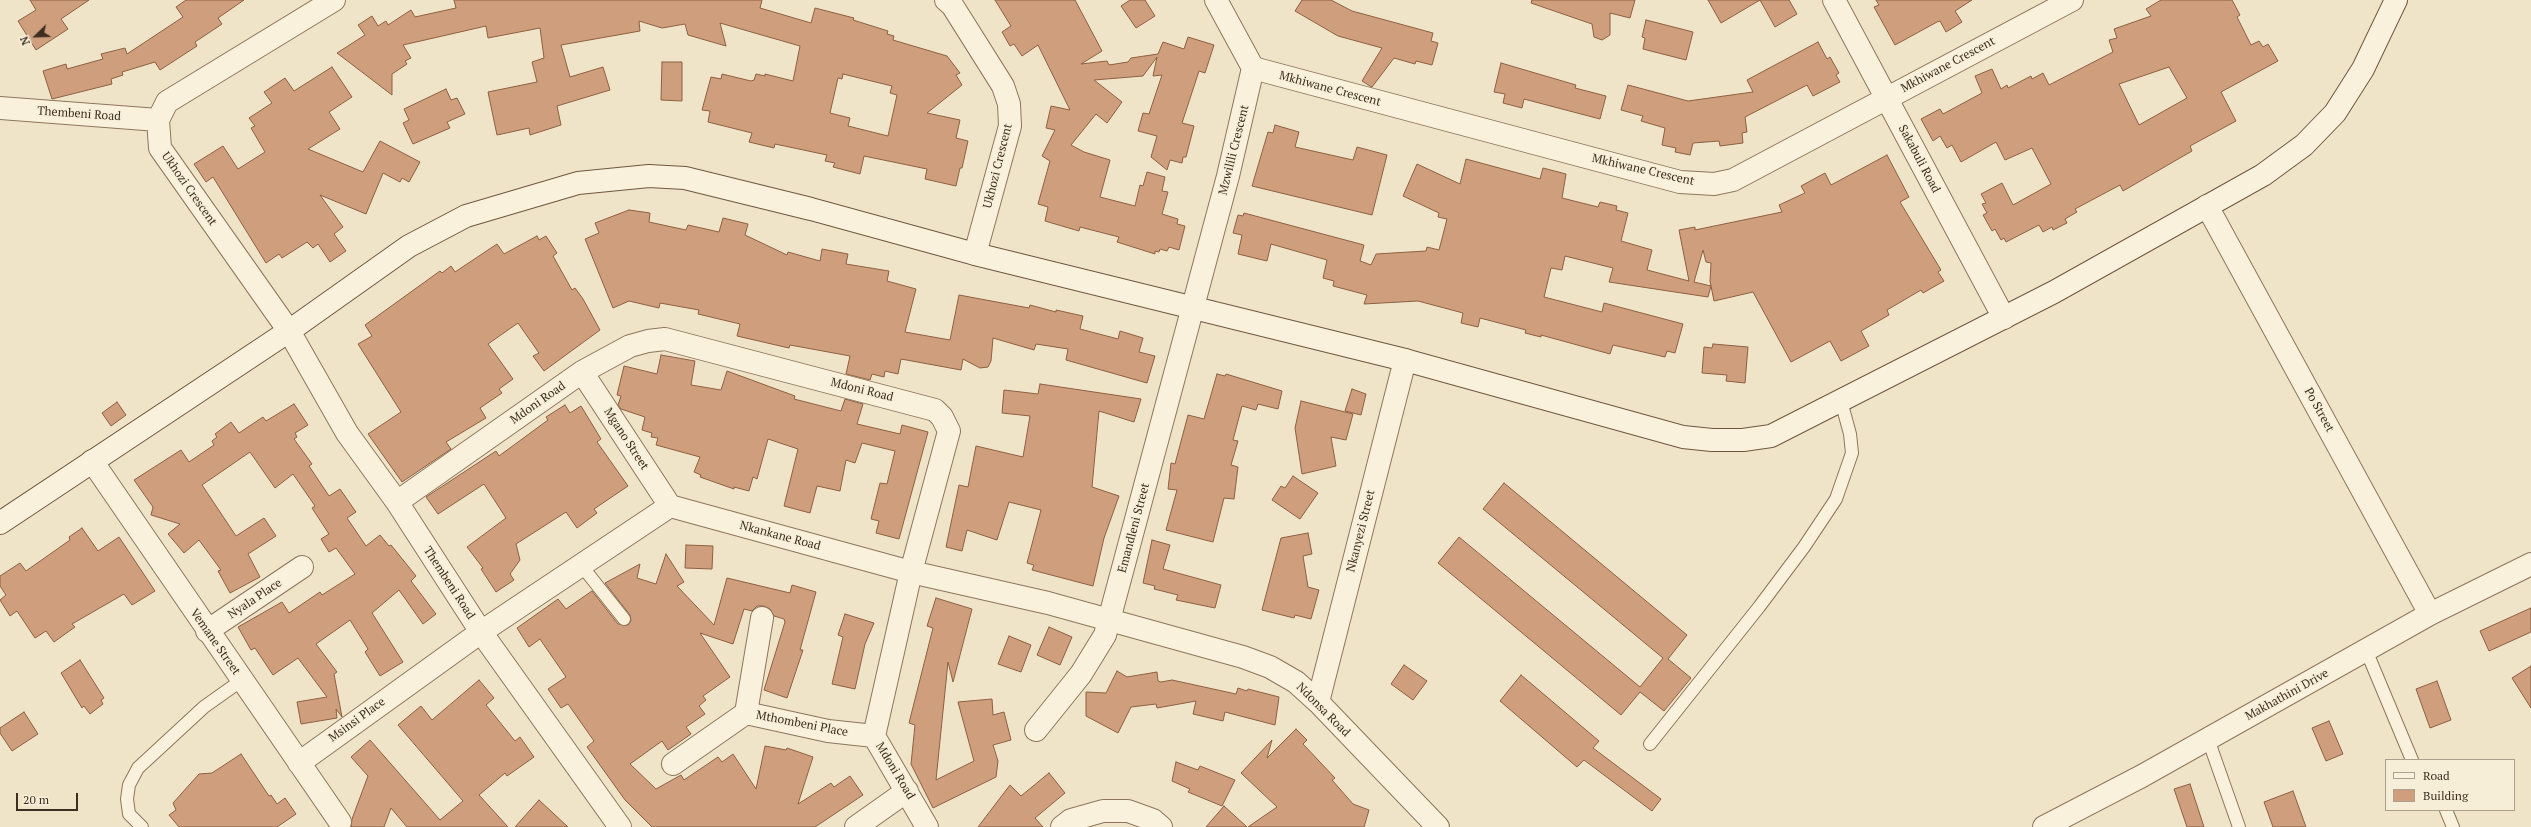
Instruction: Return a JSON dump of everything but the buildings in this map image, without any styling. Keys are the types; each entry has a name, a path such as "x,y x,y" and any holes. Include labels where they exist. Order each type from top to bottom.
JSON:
{"street":[{"path":"158,120 167,102 334,0"},
{"name":"Ukhozi Crescent","path":"946,0 952,5 1003,86 1009,104 1010,126 975,254"},
{"path":"1216,0 1253,68"},
{"name":"Sakabuli Road","path":"1834,0 2004,318"},
{"name":"Mkhiwane Crescent","path":"1253,68 1680,182 1714,184 1733,180 1886,97 2072,0"},
{"path":"0,523 289,331 409,246 466,216 578,183 615,178 649,176 685,178 811,209 975,254 1405,360 1683,437 1712,440 1743,440 1771,436 2004,318 2263,175 2298,150 2335,113 2362,69 2396,0"},
{"name":"Mzwilili Crescent","path":"1192,307 1228,176 1253,68"},
{"name":"Thembeni Road","path":"0,108 158,120"},
{"name":"Ukhozi Crescent","path":"158,120 160,148 289,331"},
{"name":"Po Street","path":"2207,206 2430,614"},
{"name":"Emandleni Street","path":"1036,730 1081,674 1106,635 1192,307"},
{"name":"Thembeni Road","path":"289,331 347,433 397,502 481,632 620,827"},
{"name":"Mdoni Road","path":"397,502 582,372 630,346 648,340 665,340 935,410 942,417 949,431 911,572 874,736 907,790 927,827"},
{"name":"Nkanyezi Street","path":"1318,702 1405,360"},
{"name":"Mgano Street","path":"582,372 670,506"},
{"name":"Vemane Street","path":"92,461 207,631 340,822"},
{"path":"481,632 670,506"},
{"name":"Nkankane Road","path":"670,506 911,572 1005,592 1110,621"},
{"name":"Makhathini Drive","path":"2044,827 2208,739 2430,614 2531,564"},
{"name":"Nyala Place","path":"207,631 302,567"},
{"path":"746,713 762,618"},
{"name":"Ndonsa Road","path":"1110,621 1243,657 1270,667 1296,682 1318,702 1405,795 1438,827"},
{"name":"Msinsi Place","path":"299,763 415,678 481,632"},
{"name":"Mthombeni Place","path":"673,764 746,713 828,731 874,736"},
{"path":"856,827 907,790"},
{"path":"1062,827 1071,820 1103,811 1128,811 1153,820 1161,827"}],"lane":[{"path":"1650,744 1804,547 1836,499 1852,453 1850,434 1841,401"},
{"path":"581,565 624,619"},
{"path":"2366,650 2412,759"},
{"path":"142,827 129,814 127,799 129,785 138,768 204,707 242,680"},
{"path":"2208,739 2239,827"},
{"path":"2446,811 2453,827"}]}
